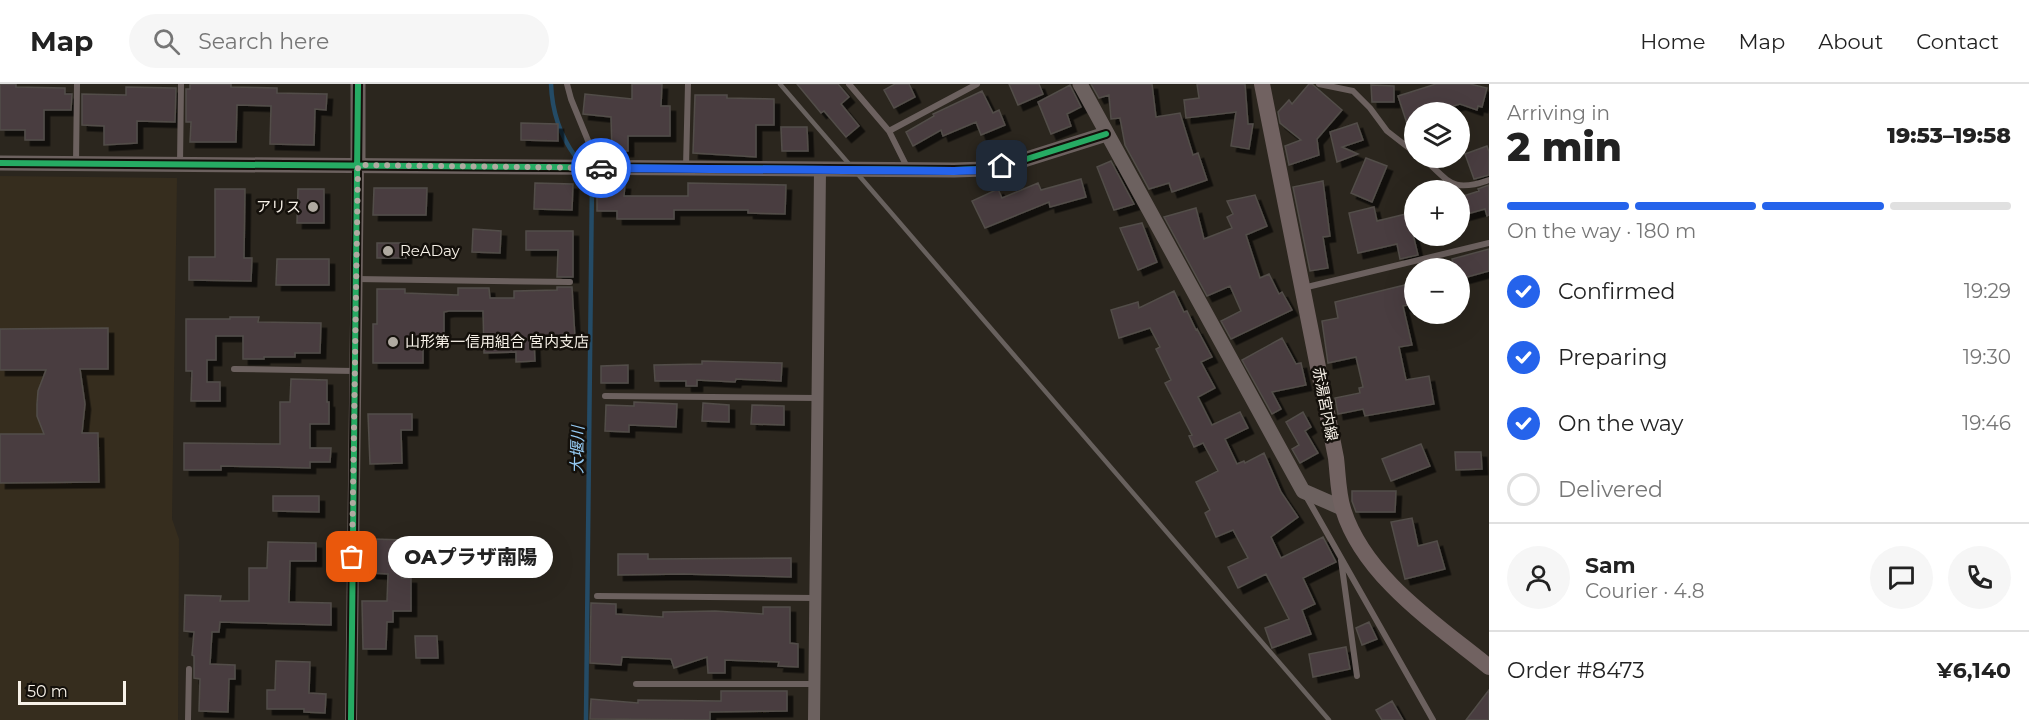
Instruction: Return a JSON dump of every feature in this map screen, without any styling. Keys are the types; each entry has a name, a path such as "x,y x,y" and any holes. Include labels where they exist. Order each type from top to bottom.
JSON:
{"main road":[{"name":"赤湯宮内線","path":"1262,84 1336,458 1342,508 1354,538 1378,570 1403,596 1489,668"}],"street":[{"path":"351,720 358,84"},
{"path":"1080,84 1303,491 1342,508"},
{"path":"0,163 986,170 1106,134"},
{"path":"814,720 820,170"}],"lane":[{"path":"76,165 77,84"},
{"path":"180,165 181,84"},
{"path":"567,84 599,168"},
{"path":"686,169 688,84"},
{"path":"849,84 889,131 909,171"},
{"path":"889,131 977,84"},
{"path":"1319,84 1353,91 1387,130 1404,144"},
{"path":"1432,168 1445,180 1461,186 1489,180"},
{"path":"1302,289 1489,243"},
{"path":"355,279 570,282"},
{"path":"234,369 354,371"},
{"path":"604,396 817,398"},
{"path":"1303,491 1433,720"},
{"path":"1341,557 1357,676"},
{"path":"597,596 816,598"},
{"path":"188,720 189,669"},
{"path":"636,684 814,684"}],"shaded area":[{"path":"0,176 177,178 172,519 179,539 178,720 0,720"}],"building":[{"path":"0,84 16,84 16,87 65,88 65,94 72,94 71,110 44,110 44,140 25,140 25,130 0,130"},
{"path":"190,84 231,84 231,87 277,88 277,93 327,94 326,110 315,109 314,145 270,144 271,106 237,105 236,142 190,142 191,122 186,122 186,89 190,89"},
{"path":"632,84 662,84 661,106 670,106 670,136 628,136 628,151 612,151 611,117 583,114 585,94 632,99"},
{"path":"797,84 838,84 849,97 841,104 859,126 846,137 824,111 821,113"},
{"path":"895,84 909,84 915,97 894,108 884,90"},
{"path":"1009,84 1039,84 1043,94 1018,105"},
{"path":"1091,84 1152,84 1156,117 1180,113 1193,155 1198,153 1207,180 1172,192 1169,183 1149,189 1125,145 1120,118 1111,119 1109,95 1099,98"},
{"path":"1197,84 1245,84 1248,124 1253,124 1249,149 1231,146 1236,112 1186,118 1184,100 1199,98"},
{"path":"1309,84 1312,84 1342,110 1317,139 1319,155 1289,165 1285,146 1301,140 1280,123 1278,112 1289,100 1292,104"},
{"path":"1436,84 1470,84 1487,88 1482,107 1478,106 1477,110 1470,108 1470,102 1404,102 1404,114 1398,96"},
{"path":"1070,85 1081,107 1067,114 1071,126 1051,134 1038,102"},
{"path":"1371,85 1394,86 1394,102 1372,102"},
{"path":"126,87 176,88 175,122 137,121 137,143 104,145 104,126 82,125 82,94 126,95"},
{"path":"982,91 993,113 999,110 1005,125 981,135 976,122 943,136 941,130 913,146 906,132 934,116 933,114"},
{"path":"695,95 774,99 774,125 756,125 756,157 693,153"},
{"path":"521,123 558,124 558,141 521,140"},
{"path":"1357,123 1363,140 1342,147 1358,154 1337,162 1330,132"},
{"path":"781,127 807,127 808,151 782,151"},
{"path":"1487,146 1489,175 1474,179 1470,168 1470,152"},
{"path":"1366,158 1387,166 1372,202 1351,193"},
{"path":"1111,161 1134,204 1114,210 1097,167"},
{"path":"1081,179 1086,197 1050,207 1049,202 985,228 972,201 998,189 1002,198 1038,183 1041,190"},
{"path":"1323,181 1330,236 1323,237 1328,268 1310,271 1293,187"},
{"path":"535,183 573,184 572,210 534,209"},
{"path":"597,183 625,184 624,196 688,196 688,183 786,185 785,214 748,213 748,210 674,210 674,219 617,219 617,211 597,211"},
{"path":"1489,185 1489,215 1487,216 1485,209 1470,213 1470,194 1479,191 1478,189"},
{"path":"374,188 427,188 426,215 373,215"},
{"path":"215,189 245,189 244,258 252,258 251,281 189,280 189,257 215,257"},
{"path":"298,189 324,189 324,223 297,223"},
{"path":"1255,195 1267,226 1246,235 1260,278 1269,274 1279,294 1282,292 1292,310 1231,339 1221,321 1241,311 1230,286 1207,296 1164,217 1196,208 1204,239 1232,228 1227,217 1233,214 1227,201"},
{"path":"1374,207 1377,221 1404,214 1404,246 1416,246 1418,255 1400,259 1397,244 1358,253 1349,213"},
{"path":"1142,223 1157,262 1138,270 1120,228"},
{"path":"473,229 501,231 500,253 472,252"},
{"path":"526,231 573,231 573,277 557,277 558,250 526,250"},
{"path":"377,243 406,243 406,258 377,258"},
{"path":"1489,249 1489,271 1470,276 1470,258 1456,258"},
{"path":"277,259 329,259 329,285 276,285"},
{"path":"1404,285 1404,324 1407,324 1412,345 1399,347 1406,380 1429,376 1434,404 1365,416 1363,409 1338,414 1335,398 1360,393 1359,388 1363,387 1356,357 1328,363 1322,321 1338,318 1335,302"},
{"path":"557,287 572,287 575,338 534,339 535,361 516,362 516,352 484,353 483,311 449,311 444,312 444,340 423,340 423,363 373,363 373,324 377,324 377,289 405,289 405,293 458,295 458,288 489,288 490,298 514,298 514,291 557,290"},
{"path":"1174,291 1184,312 1187,311 1212,357 1201,362 1215,388 1198,397 1212,425 1240,412 1248,428 1225,439 1237,464 1244,461 1245,463 1264,453 1281,492 1298,517 1271,537 1281,558 1323,537 1336,562 1303,578 1315,604 1302,610 1311,634 1272,648 1265,628 1289,619 1266,574 1238,588 1228,567 1248,558 1233,530 1216,537 1205,513 1210,510 1196,482 1218,471 1203,443 1194,447 1189,436 1192,435 1165,383 1171,380 1156,349 1160,347 1150,328 1119,338 1111,310 1138,302 1139,308"},
{"path":"230,317 259,317 258,322 321,323 320,353 295,353 295,357 243,359 243,336 216,336 216,360 207,360 207,382 220,382 220,401 191,401 192,371 186,371 186,319 230,319"},
{"path":"108,328 108,369 80,369 85,404 82,433 98,433 99,482 0,483 0,434 44,434 37,416 37,404 38,391 46,370 0,370 0,329"},
{"path":"1282,338 1296,364 1301,363 1306,385 1272,392 1281,409 1272,414 1242,360"},
{"path":"702,361 782,363 781,381 697,380 697,386 686,386 686,381 655,381 654,365 702,364"},
{"path":"628,365 628,383 601,383 601,366"},
{"path":"291,379 327,380 329,424 310,424 310,448 331,448 330,462 310,462 310,468 221,466 221,470 184,470 184,443 280,444 280,402 290,402"},
{"path":"634,402 677,404 676,427 629,425 629,432 605,431 606,405 634,406"},
{"path":"703,403 729,405 729,422 702,421"},
{"path":"752,405 784,406 784,425 751,424"},
{"path":"1303,412 1311,427 1305,431 1318,453 1300,463 1292,449 1299,445 1286,422"},
{"path":"368,414 412,414 412,430 401,430 402,463 370,464"},
{"path":"1421,444 1430,466 1391,481 1382,459"},
{"path":"1455,452 1481,452 1482,469 1456,470"},
{"path":"1352,491 1396,491 1395,512 1356,512 1352,501"},
{"path":"273,496 319,496 319,512 273,511"},
{"path":"1412,518 1418,546 1437,541 1445,569 1405,579 1391,522"},
{"path":"373,539 404,540 402,578 411,578 411,611 393,611 393,622 387,622 386,649 363,649 362,601 387,601 388,574 371,573"},
{"path":"268,542 316,543 316,561 290,561 289,602 331,603 331,625 220,622 219,632 212,632 210,664 235,665 235,679 229,679 228,712 199,711 200,679 194,678 194,656 192,655 194,632 184,631 185,595 221,596 220,601 249,601 249,568 267,568"},
{"path":"618,554 648,554 648,559 791,558 791,577 618,575"},
{"path":"591,603 616,604 616,614 663,617 663,612 715,611 763,614 763,607 790,607 790,643 798,644 798,667 778,666 779,662 725,660 725,673 708,673 707,657 674,668 671,659 622,657 621,665 590,663"},
{"path":"1369,622 1377,639 1362,645 1356,628"},
{"path":"415,636 437,636 438,658 416,658"},
{"path":"1346,647 1350,669 1313,677 1309,654"},
{"path":"276,661 310,662 309,693 326,694 325,713 304,712 304,709 267,709 267,690 275,690"},
{"path":"1489,690 1489,720 1466,720"},
{"path":"721,691 787,691 787,711 710,712 710,720 590,719 591,699 638,703 638,700 721,701"},
{"path":"1392,701 1403,720 1382,720 1376,710"}],"waterway":[{"name":"大堰川","path":"551,84 557,122 575,156"},
{"name":"大堰川","path":"586,720 592,180"}],"railway":[{"path":"780,84 1329,720"}],"cycle path":[{"path":"351,720 358,84"},
{"path":"0,163 954,170 986,169 1017,162 1106,134"}],"way so far":[{"path":"352,557 358,165 601,168"}],"place":[{"name":"アリス","path":"313,207"},
{"name":"ReADay","path":"388,251"},
{"name":"山形第一信用組合 宮内支店","path":"393,342"},
{"name":"OAプラザ南陽","path":"352,557"}],"route":[{"path":"601,168 954,171 986,170 1002,166"}]}
